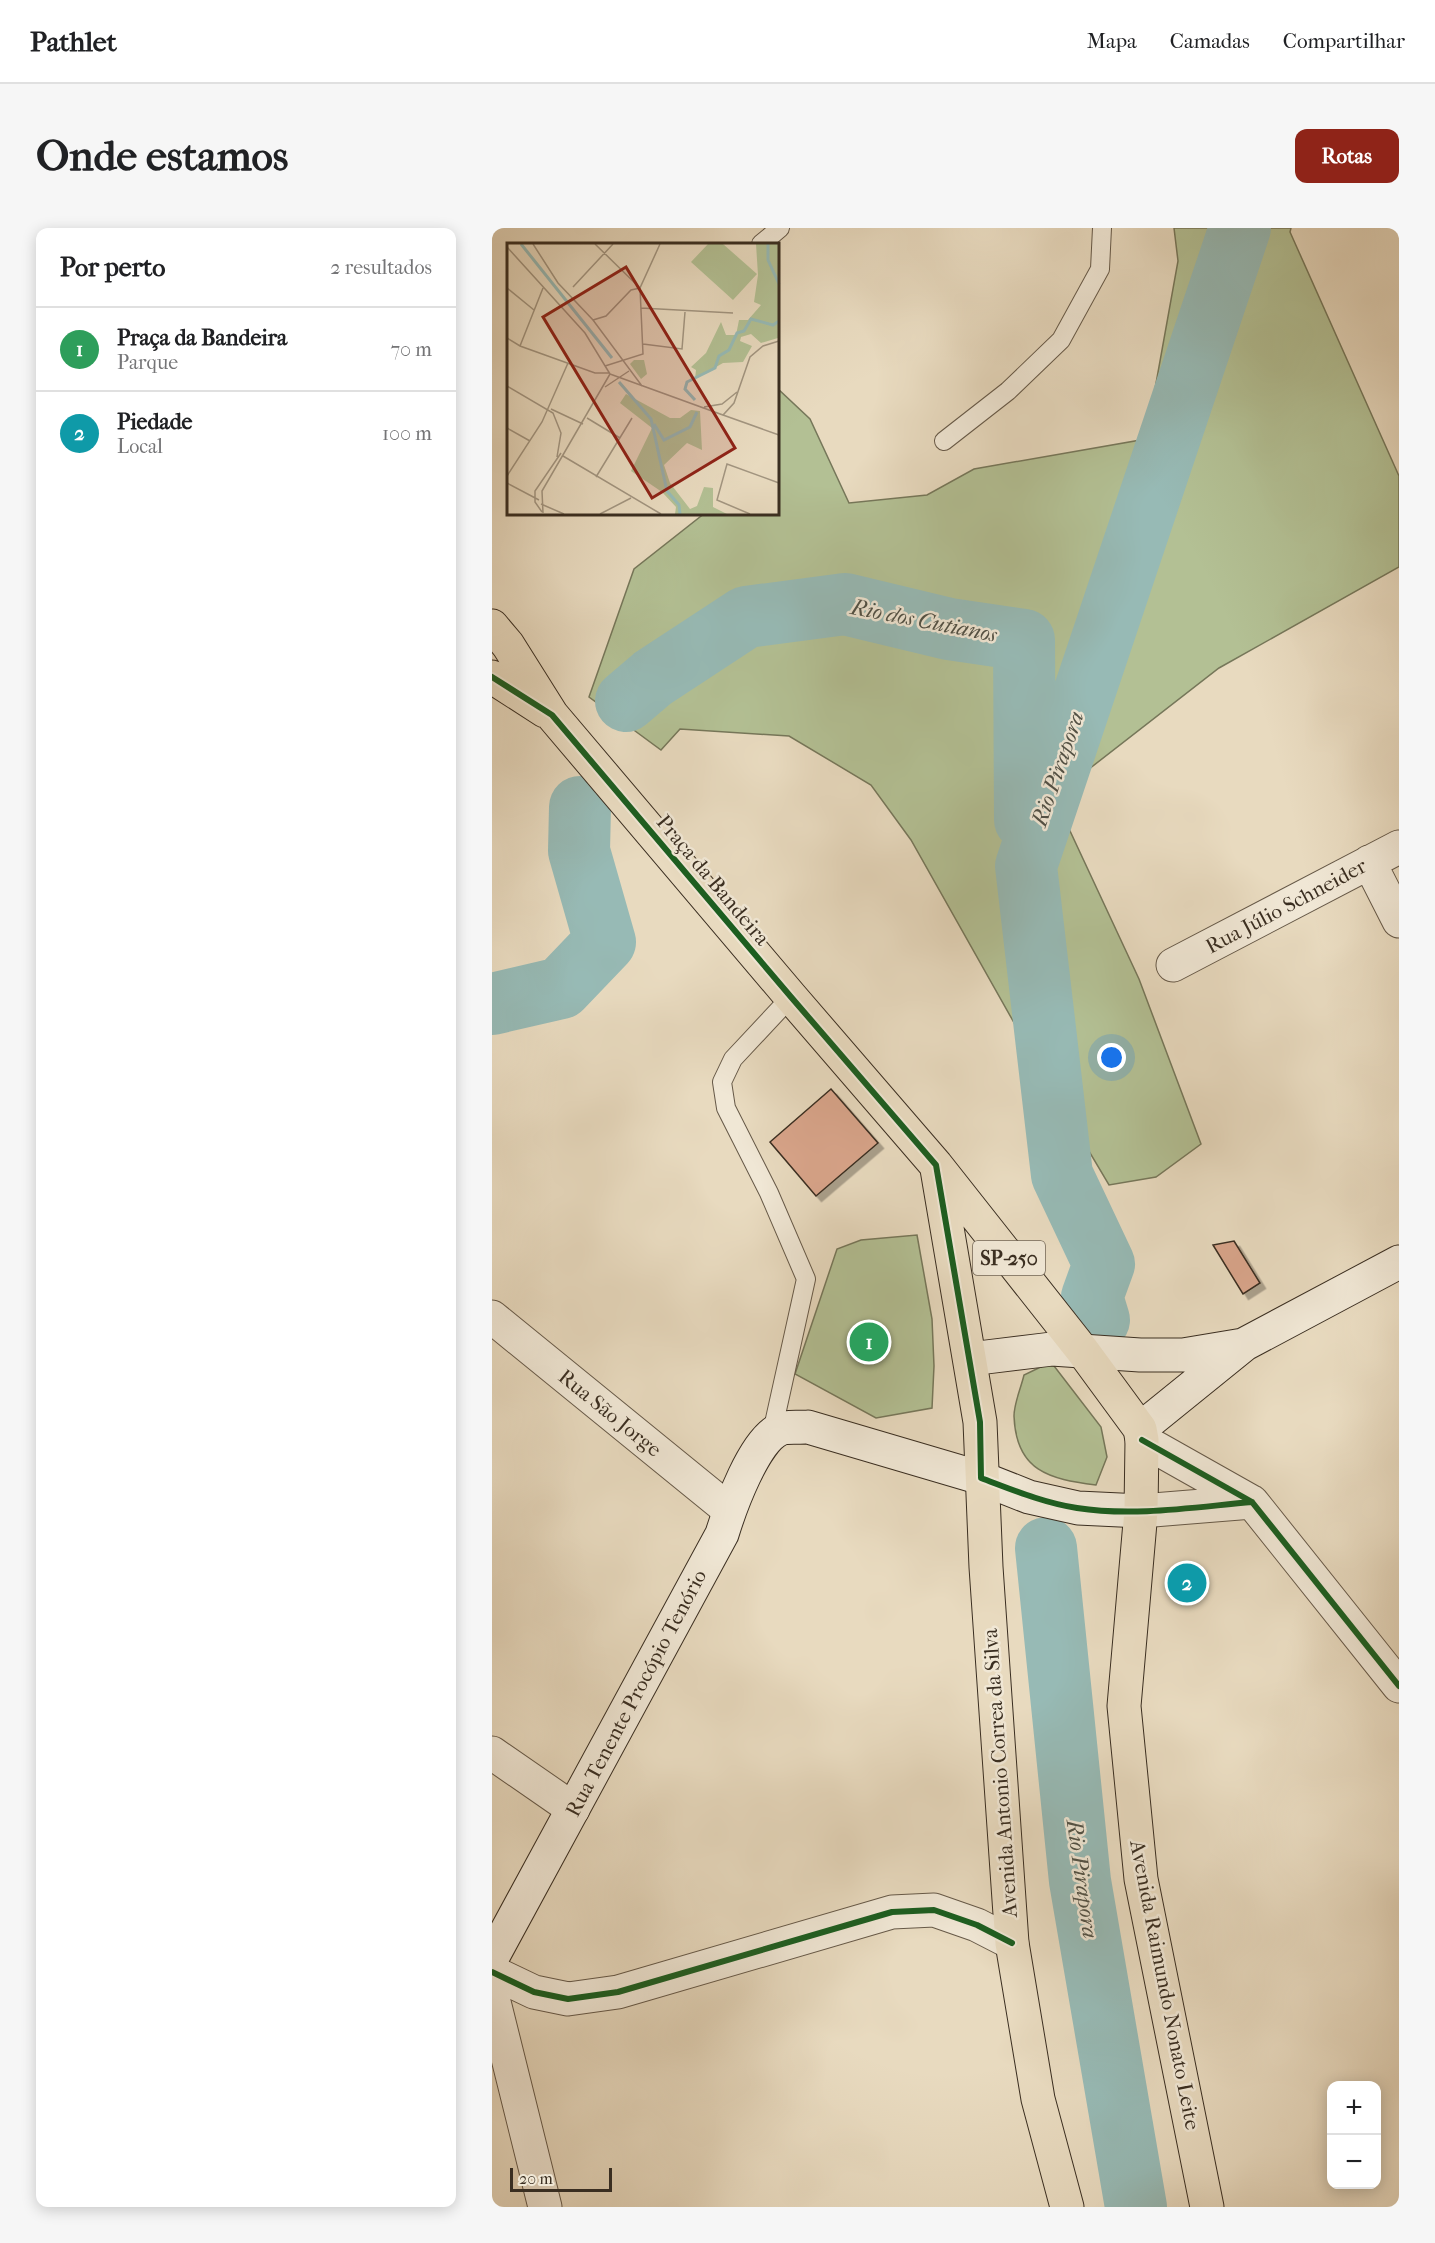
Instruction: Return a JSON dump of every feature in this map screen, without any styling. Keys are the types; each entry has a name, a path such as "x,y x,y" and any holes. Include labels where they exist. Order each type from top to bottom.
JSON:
{"main road":[{"path":"492,626 508,645 552,716"},
{"name":"SP-250","path":"492,677 552,716"},
{"name":"Praça da Bandeira","path":"552,716 936,1165 1082,1350 1141,1434"},
{"name":"SP-250","path":"936,1165 980,1422 981,1478"},
{"name":"Avenida Raimundo Nonato Leite","path":"1141,1434 1141,1511 1124,1706 1141,1880 1207,2207"},
{"name":"Avenida Antonio Correa da Silva","path":"981,1478 1012,1942 1038,2099 1067,2207"}],"street":[{"name":"Rua Júlio Schneider","path":"1173,965 1399,847"},
{"path":"1369,862 1399,921"},
{"path":"1399,1262 1245,1344 1180,1395 1141,1434 1252,1502 1399,1686"},
{"name":"Rua São Jorge","path":"492,1317 729,1510"},
{"path":"970,1359 1052,1349 1140,1356 1183,1355 1245,1344"},
{"path":"775,1433 808,1427 981,1478 1029,1497 1078,1508 1141,1511 1252,1502"},
{"name":"Rua Tenente Procópio Tenório","path":"492,1958 722,1534 729,1510 756,1450 775,1433"},
{"path":"492,1753 573,1809"},
{"path":"492,1972 534,1992 568,1999 618,1992 892,1912 934,1910 977,1925 1012,1942"},
{"path":"492,1994 545,2207"}],"lane":[{"path":"762,243 780,228"},
{"path":"944,441 1008,391 1062,340 1100,269 1102,228"},
{"path":"775,1433 806,1279 769,1193 726,1108 722,1082 733,1059 791,997"}],"green space":[{"path":"1174,228 1291,228 1290,232 1399,476 1399,567 1219,668 1062,790 1064,818 1139,979 1201,1144 1156,1177 1109,1185 1039,1067 911,840 871,785 789,736 680,729 661,750 589,697 634,569 704,514 778,514 778,389 810,419 849,503 927,495 974,469 1146,439 1178,261"},
{"path":"917,1235 932,1319 934,1366 932,1408 876,1418 795,1374 837,1249 861,1240"},
{"path":"1051,1362 1101,1427 1107,1457 1096,1485 1050,1475 1038,1469 1021,1449 1016,1435 1014,1411 1024,1375"}],"building":[{"path":"831,1089 878,1143 816,1196 770,1142"},
{"path":"1234,1241 1260,1283 1243,1294 1213,1245"}],"waterway":[{"name":"Rio Pirapora","path":"1099,1320 1092,1297 1104,1264 1062,1175 1026,866 1240,228"},
{"name":"Rio dos Cutianos","path":"626,701 653,678 746,617 845,604 949,629 1024,640 1025,820"},
{"name":"Rio dos Cutianos","path":"492,1004 561,988 605,942 579,851 580,807"},
{"name":"Rio Pirapora","path":"1046,1548 1080,1881 1136,2207"}],"cycle path":[{"path":"492,677 552,715 936,1165 980,1422 981,1478 1053,1503 1099,1511 1164,1510 1252,1502"},
{"path":"1142,1440 1252,1502 1399,1686"},
{"path":"492,1972 534,1992 568,1999 618,1992 892,1912 934,1910 977,1925 1012,1943"}],"place":[{"name":"Praça da Bandeira","path":"869,1342"},
{"name":"Piedade","path":"1187,1583"}]}
